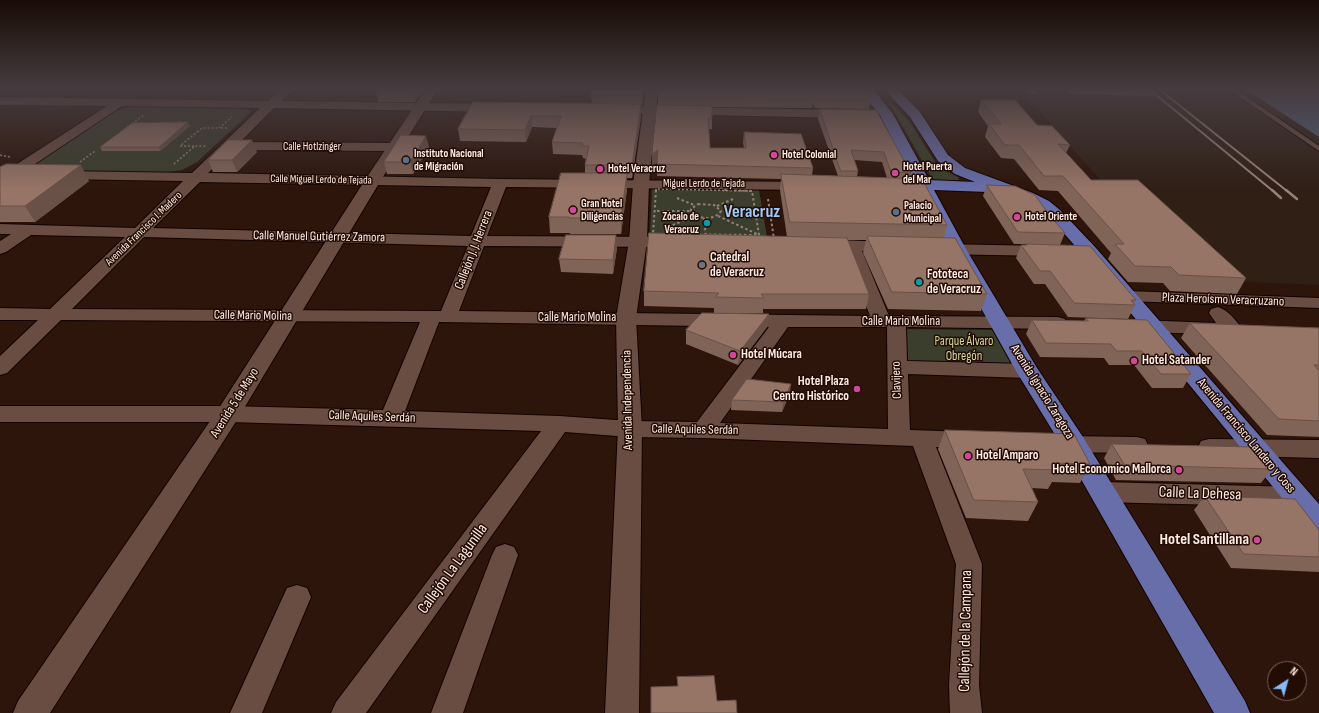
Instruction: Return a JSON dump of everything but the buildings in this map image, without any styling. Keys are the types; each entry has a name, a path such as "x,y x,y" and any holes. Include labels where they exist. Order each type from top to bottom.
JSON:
{"main road":[{"name":"Avenida Ignacio Zaragoza","path":"887,122 920,188 1027,371 1074,444 1233,713"},
{"name":"Avenida Francisco Landero y Coss","path":"920,122 943,158 960,171 1027,196 1043,205 1054,214 1090,252 1133,302 1319,523"},
{"path":"920,188 1002,187"}],"street":[{"path":"4,176 88,122"},
{"name":"Avenida Francisco I. Madero","path":"0,368 197,178 226,139 248,122"},
{"name":"Avenida 5 de Mayo","path":"30,713 228,414 410,122"},
{"name":"Avenida Independencia","path":"622,713 630,429 626,318 638,241 647,211 641,184 648,122"},
{"name":"Calle Hotlzinger","path":"226,139 394,147"},
{"path":"4,176 35,174"},
{"name":"Calle Miguel Lerdo de Tejada","path":"50,175 641,184"},
{"name":"Callejón J. J. Herrera","path":"391,418 479,241 500,183"},
{"name":"Miguel Lerdo de Tejada","path":"641,184 766,184 822,186"},
{"name":"Calle Manuel Gutiérrez Zamora","path":"0,229 479,241 638,241 706,239"},
{"path":"0,249 27,230"},
{"path":"775,244 904,248"},
{"path":"851,246 889,322"},
{"path":"926,248 1090,252"},
{"path":"1133,302 1218,313 1319,317"},
{"name":"Plaza Heroísmo Veracruzano","path":"1133,302 1319,303"},
{"path":"1122,325 1240,329 1218,313"},
{"name":"Calle Mario Molina","path":"0,314 626,318 1076,324"},
{"path":"703,430 783,321"},
{"name":"Clavijero","path":"889,322 910,438"},
{"path":"897,367 1027,371"},
{"name":"Calle Aquiles Serdán","path":"0,414 228,414 391,418 559,424 630,429 703,430 990,441"},
{"name":"Callejón La Lagunilla","path":"347,713 559,424"},
{"name":"Callejón de la Campana","path":"910,438 969,564 964,685 966,713"},
{"path":"1044,443 1161,446"},
{"path":"1192,446 1319,449"},
{"name":"Calle La Dehesa","path":"1102,492 1297,497"},
{"path":"447,713 505,555"},
{"path":"246,713 297,597"}],"lane":[{"path":"1280,122 1319,149"}],"path":[{"path":"131,125 135,122"},
{"path":"219,128 225,122"},
{"path":"207,146 180,146 202,128 228,128 226,139"},
{"path":"170,167 195,146"},
{"path":"78,163 95,151"},
{"path":"766,184 775,244"},
{"path":"656,190 752,191 759,235 706,239 653,234 647,211 656,190"},
{"path":"691,211 695,206 708,204 719,208 720,211 718,216"},
{"path":"647,211 691,211 696,216 704,218 718,216 759,235"},
{"path":"704,218 706,239"}],"shaded area":[{"path":"1049,122 1296,122 1319,137 1319,285 1224,281 1101,181"}],"green space":[{"path":"97,122 240,122 197,162 182,170 161,173 49,171 35,166 39,161"},
{"path":"900,122 910,122 937,165 958,177 959,180 936,180 932,178"},
{"name":"Zócalo de Veracruz","path":"652,188 759,190 767,237 650,235"},
{"name":"Parque Álvaro Obregón","path":"896,329 994,330 1014,370 897,367"}],"water":[{"path":"1296,122 1319,122 1319,137"}],"railway":[{"path":"1189,122 1273,191"},
{"path":"1201,122 1287,191"},
{"path":"1272,190 1281,198"},
{"path":"1286,190 1297,199"}],"place":[{"name":"Hotel Colonial","path":"774,155"},
{"name":"Instituto Nacional de Migración","path":"406,160"},
{"name":"Hotel Veracruz","path":"600,169"},
{"name":"Hotel Puerta del Mar","path":"895,173"},
{"name":"Gran Hotel Diligencias","path":"573,210"},
{"name":"Palacio Municipal","path":"896,212"},
{"name":"Hotel Oriente","path":"1017,217"},
{"name":"Zócalo de Veracruz","path":"707,223"},
{"name":"Catedral de Veracruz","path":"702,265"},
{"name":"Fototeca de Veracruz","path":"919,282"},
{"name":"Hotel Múcara","path":"733,355"},
{"name":"Hotel Satander","path":"1134,361"},
{"name":"Hotel Plaza Centro Histórico","path":"857,389"},
{"name":"Hotel Amparo","path":"968,456"},
{"name":"Hotel Economico Mallorca","path":"1179,470"},
{"name":"Hotel Santillana","path":"1257,540"}],"district":[{"name":"Veracruz","path":"752,212"}]}
